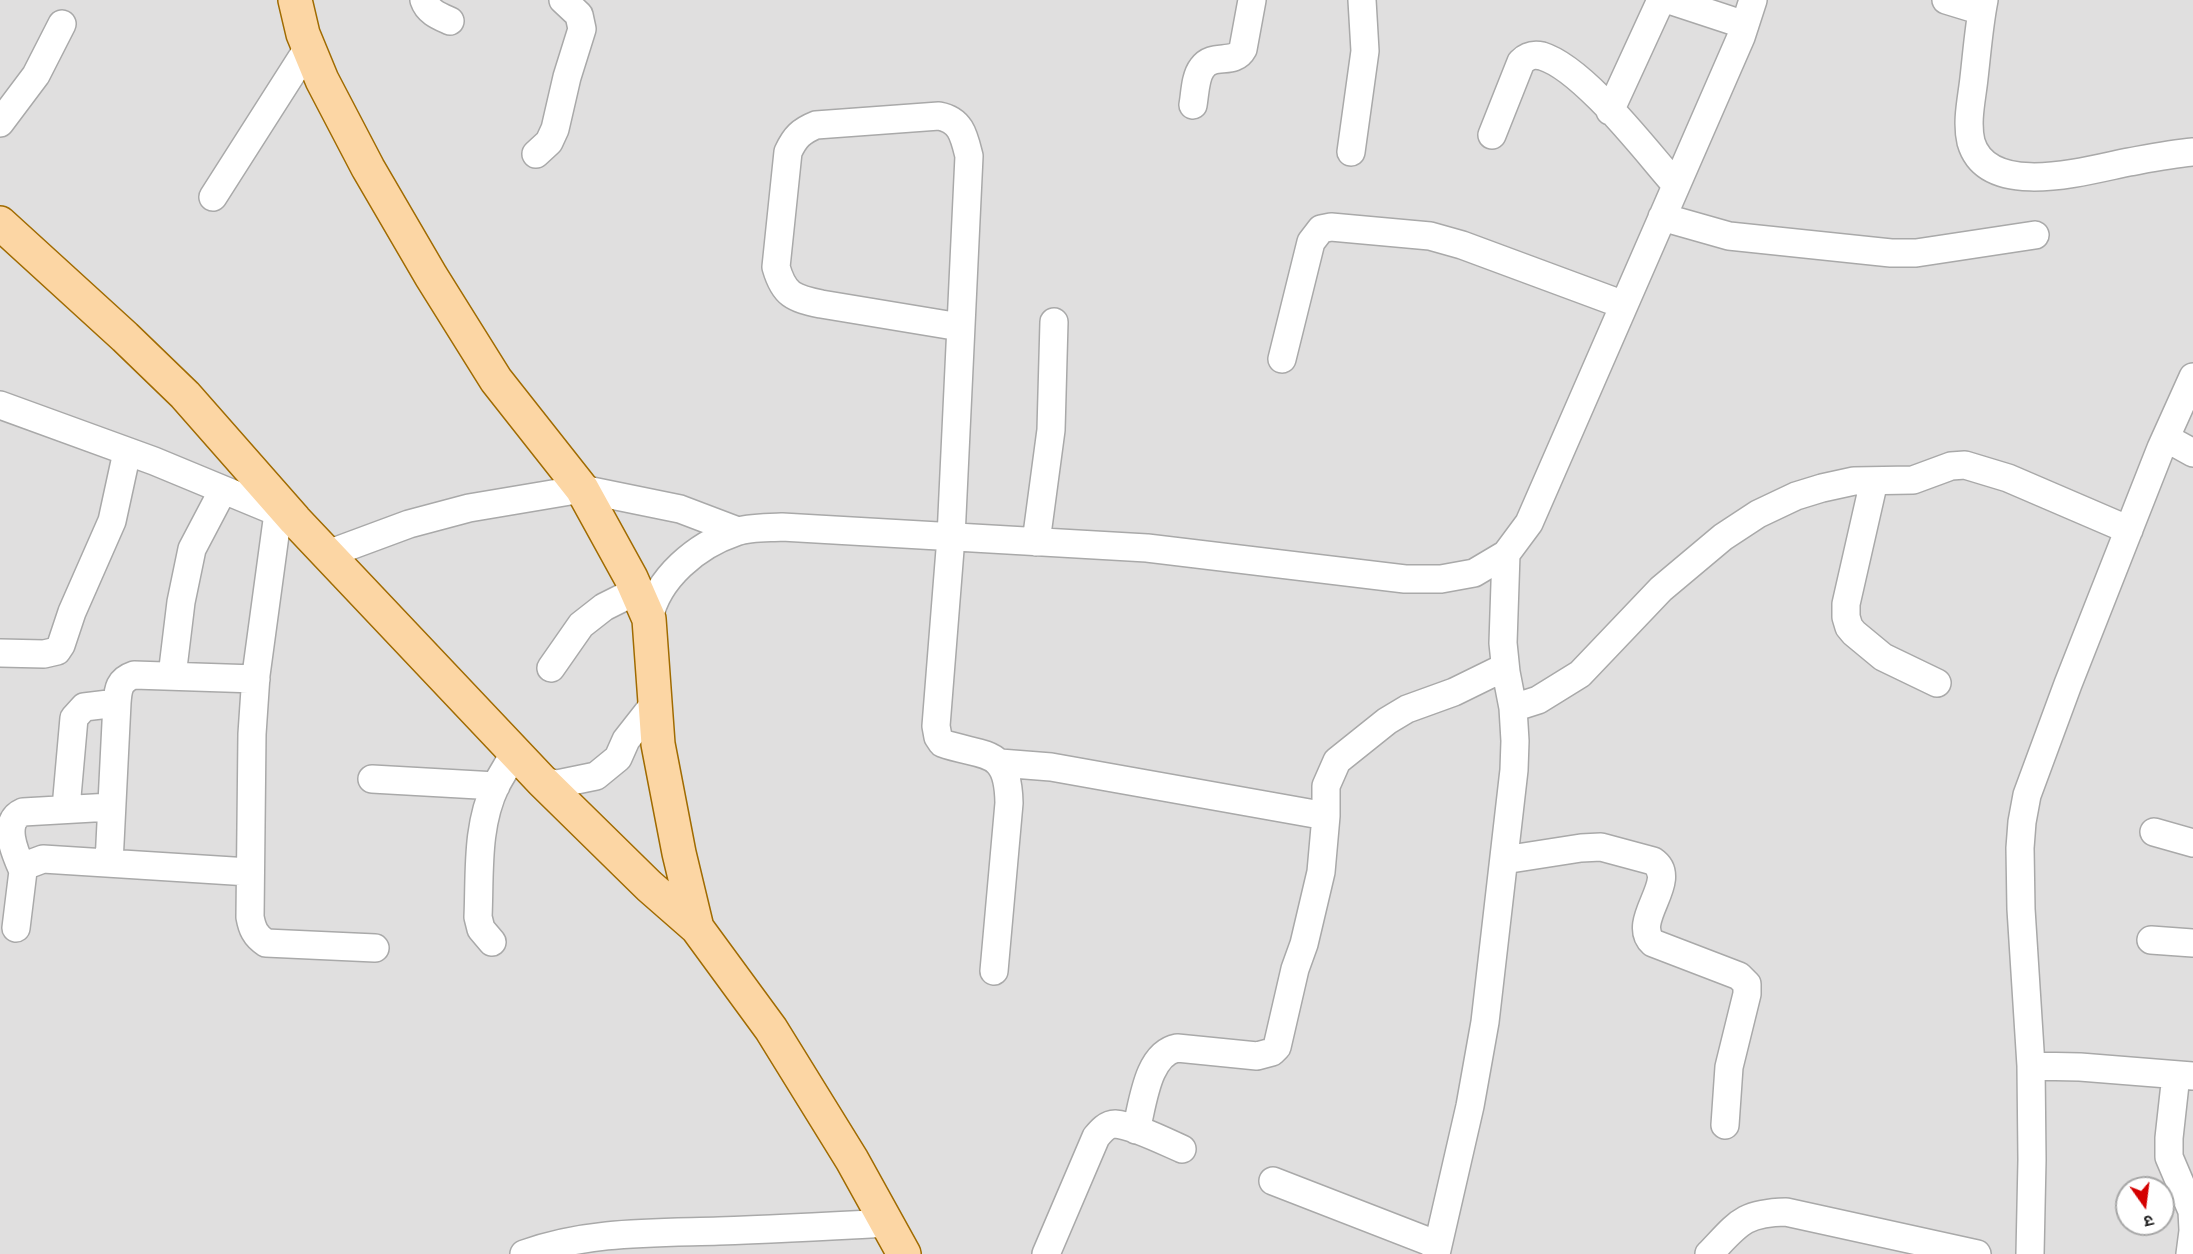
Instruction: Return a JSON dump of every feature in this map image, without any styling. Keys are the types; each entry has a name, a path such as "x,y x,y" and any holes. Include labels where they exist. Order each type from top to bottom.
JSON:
{"main road":[{"path":"295,0 303,34 322,80 368,168 495,380 582,489 609,536 643,605 658,744 679,852 697,928"},
{"path":"0,223 185,395 287,516 328,554 542,781 649,886 697,928 771,1029 893,1240"}],"street":[{"path":"424,0 433,13 450,21"},
{"path":"536,154 549,142 555,129 567,77 582,29 579,15 563,0"},
{"path":"1193,105 1200,69 1206,63 1215,60 1233,59 1239,56 1243,49 1252,0"},
{"path":"1351,152 1365,51 1362,0"},
{"path":"1610,111 1661,0"},
{"path":"551,668 581,625 604,607 652,603 673,574 698,550 738,531 782,527 1147,548 1405,579 1441,579 1474,573 1506,554 1529,523 1749,12 1669,0"},
{"path":"1946,0 1983,6 1969,125 1974,149 1987,165 2014,176 2038,178 2076,173 2156,156 2193,152"},
{"path":"0,123 36,75 62,24"},
{"path":"213,196 309,48"},
{"path":"1492,135 1521,62 1525,57 1533,55 1542,57 1567,70 1610,111 1676,185"},
{"path":"960,327 801,300 789,294 780,283 776,267 788,152 794,140 804,130 816,125 939,116 951,118 961,129 969,156 951,537 936,726 942,743 991,756 1000,763 1009,786 994,970"},
{"path":"1662,217 1729,236 1891,253 1916,253 2036,235"},
{"path":"1282,359 1311,242 1322,229 1331,227 1430,236 1473,249 1624,305"},
{"path":"1036,542 1051,430 1054,322"},
{"path":"2030,1254 2031,1066 2021,909 2020,848 2027,795 2128,530 2166,438 2190,392"},
{"path":"0,405 127,452 287,516 256,679 252,734 250,917 253,929 266,943 375,948"},
{"path":"2166,438 2193,453"},
{"path":"0,653 44,654 57,651 61,645 72,612 112,521 127,452"},
{"path":"1513,708 1538,700 1580,674 1661,589 1723,537 1758,514 1797,496 1822,488 1854,481 1913,480 1952,466 1965,465 2008,478 2128,530"},
{"path":"1874,482 1846,604 1849,627 1883,657 1937,683"},
{"path":"328,554 409,524 469,508 582,489 680,509 738,531"},
{"path":"172,676 181,602 190,558 203,525 223,490"},
{"path":"1273,1181 1437,1250 1470,1106 1485,1022 1514,770 1513,708 1503,643 1506,554"},
{"path":"1136,1130 1152,1070 1161,1055 1168,1050 1177,1048 1257,1056 1272,1052 1277,1047 1294,969 1304,944 1321,872 1326,786 1337,761 1387,721 1407,709 1454,692 1505,667"},
{"path":"109,863 120,683 134,675 256,679"},
{"path":"66,808 74,718 84,707 117,703"},
{"path":"542,781 557,784 596,776 618,758 626,740 655,703"},
{"path":"492,942 481,929 478,917 481,835 487,809 496,786 515,752"},
{"path":"1000,763 1051,767 1326,816"},
{"path":"372,779 496,786"},
{"path":"23,871 12,843 11,827 16,814 66,808 111,807"},
{"path":"2154,832 2193,843"},
{"path":"1504,860 1600,847 1653,861 1658,865 1662,878 1646,926 1649,939 1653,943 1740,976 1747,984 1747,994 1728,1067 1725,1125"},
{"path":"16,928 23,871 27,865 43,859 249,872"},
{"path":"2151,940 2193,943"},
{"path":"2031,1066 2080,1067 2185,1075 2169,1138 2169,1157 2192,1211 2193,1231 2190,1254"},
{"path":"1046,1254 1096,1137 1102,1129 1115,1124 1182,1149"},
{"path":"1724,1249 1739,1222 1765,1212 1786,1212 1895,1245 1977,1254"},
{"path":"524,1254 576,1240 607,1235 784,1229 893,1240"}],"shaded area":[{"path":"0,0 2193,0 2193,1254 0,1254"}]}
